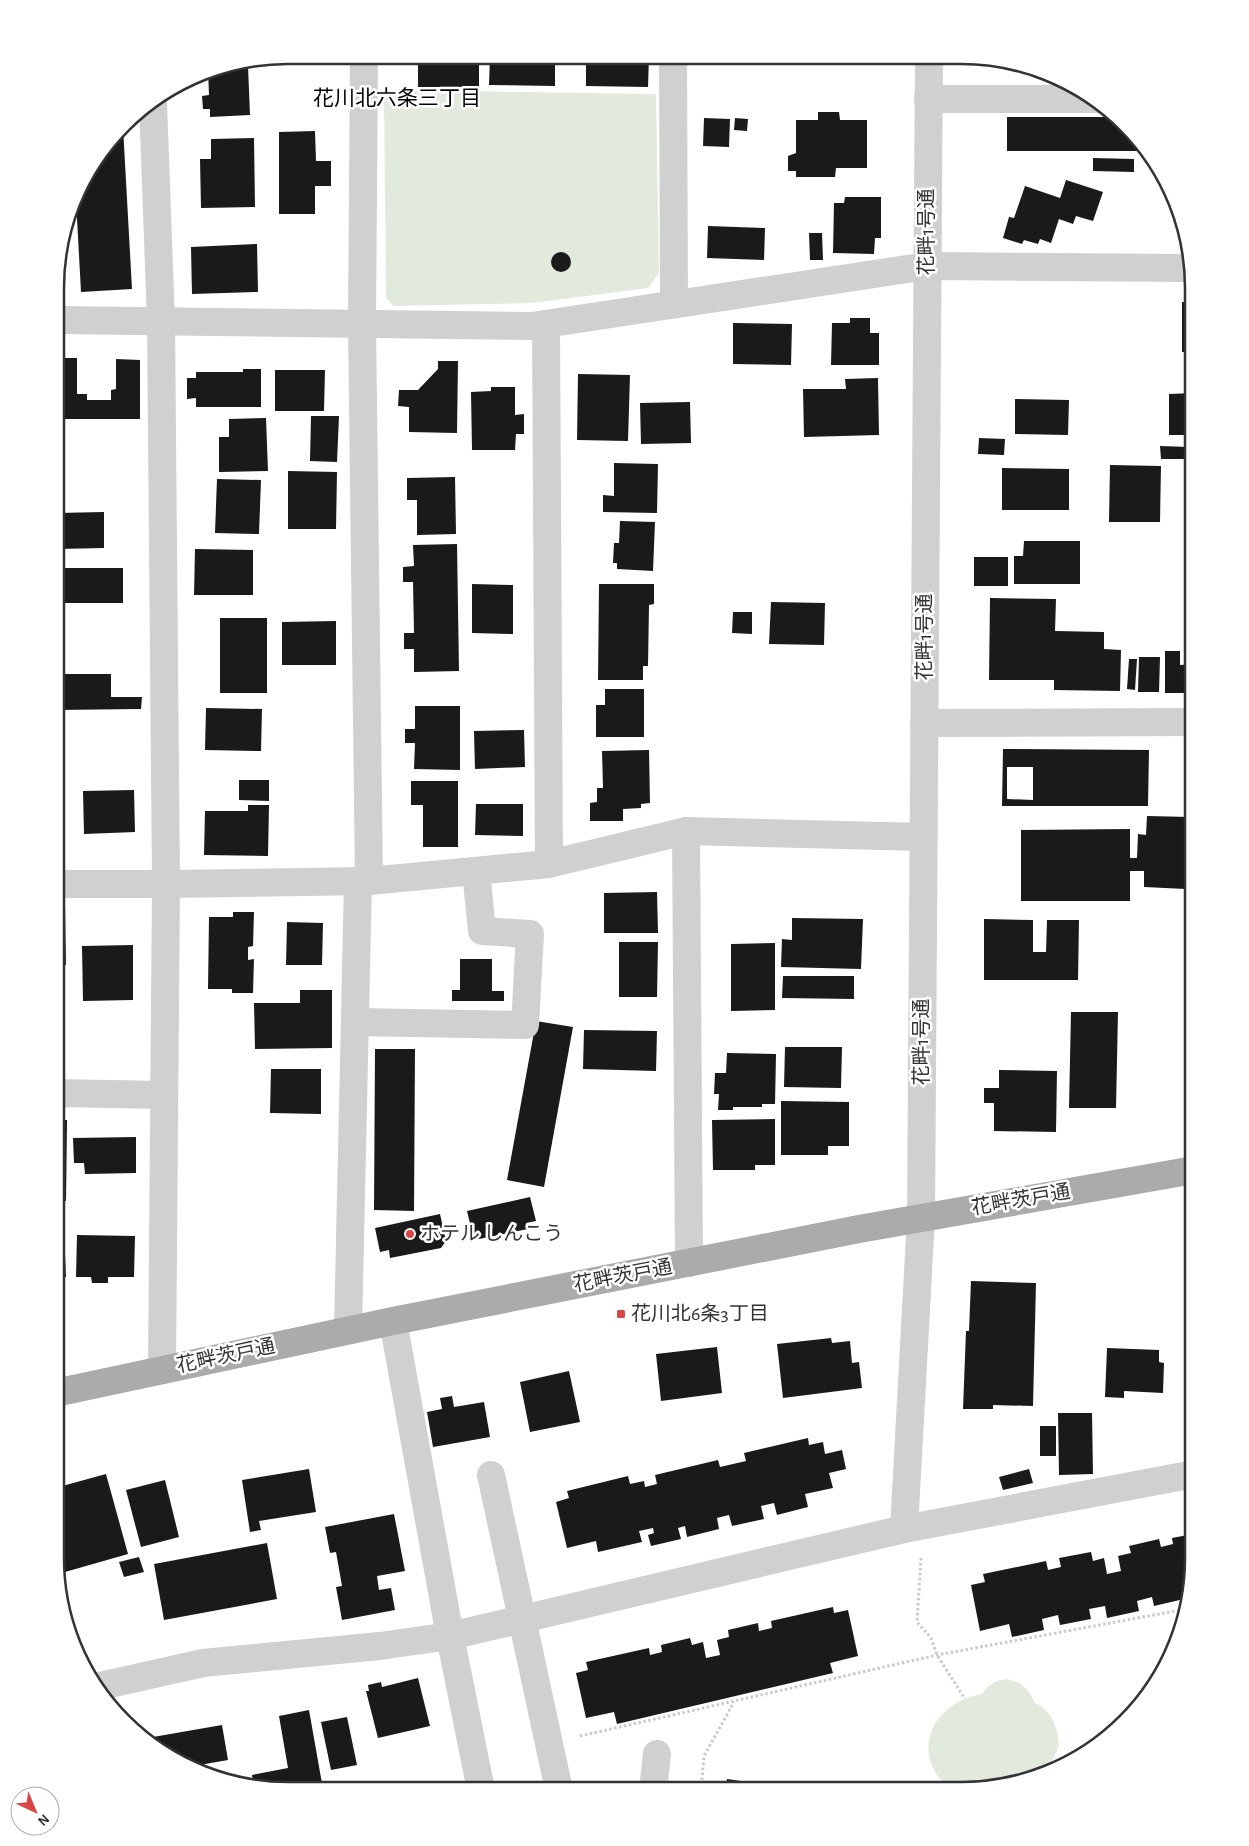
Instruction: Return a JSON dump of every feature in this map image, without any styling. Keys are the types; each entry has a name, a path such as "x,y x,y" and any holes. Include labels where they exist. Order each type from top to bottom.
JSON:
{"main road":[{"name":"花畔茨戸通","path":"64,1391 394,1320 921,1218 1185,1172"}],"street":[{"path":"348,1330 355,1022 363,881 362,324 364,64"},
{"path":"673,64 674,304"},
{"name":"花畔1号通","path":"914,1527 921,1218 929,64"},
{"path":"928,99 1083,100"},
{"path":"153,109 161,322 166,884 162,1370"},
{"path":"64,320 532,326 927,266 1184,268"},
{"path":"546,324 549,864"},
{"path":"924,723 1185,722"},
{"path":"64,884 363,881 549,864 686,831 923,836"},
{"path":"686,831 689,1263"},
{"path":"355,1022 525,1025 530,934 482,931 476,871"},
{"path":"64,1093 164,1095"},
{"path":"394,1320 450,1636 479,1782"},
{"path":"491,1475 557,1782"},
{"path":"104,1685 203,1662 380,1646 450,1636 914,1527 1185,1476"},
{"path":"654,1782 657,1754"}],"path":[{"path":"914,1527 917,1622 930,1638 937,1655 965,1699"},
{"path":"578,1727 580,1736 937,1655 1179,1610"},
{"path":"702,1782 704,1756 734,1702"}],"shaded area":[{"path":"384,90 656,94 659,273 648,288 532,303 394,306 386,298"},
{"path":"1006,1679 1020,1683 1029,1692 1035,1703 1051,1716 1057,1731 1059,1746 1051,1763 1005,1778 976,1782 944,1782 931,1762 928,1747 931,1733 938,1719 949,1708 964,1699 982,1694 987,1688"}],"building":[{"path":"418,64 479,64 479,87 418,87"},
{"path":"490,64 555,64 555,86 489,85"},
{"path":"586,64 649,64 648,87 586,86"},
{"path":"248,67 250,115 210,117 210,109 203,109 202,96 209,95 208,79 230,71"},
{"path":"818,112 839,112 840,120 867,120 867,168 836,168 835,177 796,177 796,171 788,171 788,156 796,153 796,120 818,120"},
{"path":"1007,117 1106,117 1120,129 1138,151 1007,151"},
{"path":"704,118 730,119 729,147 703,146"},
{"path":"735,118 748,119 747,131 734,130"},
{"path":"315,131 316,161 331,161 331,186 315,186 315,214 279,214 279,132"},
{"path":"123,135 132,289 81,292 77,214 94,176"},
{"path":"254,138 255,207 201,208 200,159 211,159 211,139"},
{"path":"1093,158 1134,159 1134,172 1093,171"},
{"path":"1066,180 1103,192 1093,221 1076,216 1073,224 1059,219 1051,243 1040,239 1038,244 1024,240 1022,244 1003,238 1009,217 1014,218 1025,186 1060,198"},
{"path":"845,197 881,197 881,238 875,238 874,254 833,253 834,203 844,203"},
{"path":"708,226 765,228 764,260 707,258"},
{"path":"809,233 822,233 823,260 810,260"},
{"path":"257,244 258,292 192,294 191,247"},
{"path":"557,252 565,252 571,258 571,266 565,272 557,272 551,266 551,258"},
{"path":"1182,302 1185,302 1185,352 1182,352"},
{"path":"850,318 870,318 870,333 879,333 879,365 831,365 832,323 850,323"},
{"path":"733,323 792,324 791,365 733,364"},
{"path":"64,358 77,358 77,394 87,394 87,400 111,400 111,390 116,389 116,359 140,360 140,419 64,419"},
{"path":"438,361 458,361 457,433 409,432 409,407 398,406 399,390 418,390 438,369"},
{"path":"243,369 261,369 261,407 196,407 196,398 187,399 187,378 196,378 196,372 243,372"},
{"path":"275,370 325,370 324,411 275,411"},
{"path":"578,374 630,375 628,441 577,440"},
{"path":"878,378 879,435 804,437 803,389 846,389 845,379"},
{"path":"491,387 515,387 515,415 524,414 524,434 516,434 515,450 472,450 471,392 491,391"},
{"path":"1185,393 1185,435 1169,435 1169,394"},
{"path":"1015,399 1069,400 1068,435 1015,434"},
{"path":"690,402 691,443 641,444 640,403"},
{"path":"311,416 339,416 337,462 310,461"},
{"path":"266,418 268,471 219,472 219,437 229,437 229,419"},
{"path":"979,438 1005,439 1004,455 978,454"},
{"path":"1160,446 1185,447 1185,459 1161,459"},
{"path":"614,463 658,464 657,513 603,512 603,495 614,496"},
{"path":"1110,465 1161,466 1160,522 1109,522"},
{"path":"1002,468 1069,469 1069,510 1002,510"},
{"path":"288,471 337,472 336,529 288,529"},
{"path":"455,477 456,534 417,535 417,500 407,500 407,478"},
{"path":"217,479 261,480 259,534 215,533"},
{"path":"104,512 104,548 64,549 64,513"},
{"path":"620,521 655,522 653,571 617,569 617,563 613,563 614,543 619,543"},
{"path":"1024,541 1080,541 1080,584 1014,584 1014,556 1023,556"},
{"path":"457,544 459,671 414,672 414,649 404,649 404,633 414,633 413,582 403,582 403,567 414,566 413,545"},
{"path":"195,549 253,550 253,595 194,595"},
{"path":"974,557 1008,557 1008,586 974,586"},
{"path":"64,568 123,568 123,603 64,603"},
{"path":"472,584 513,585 513,634 472,633"},
{"path":"599,584 654,584 654,604 649,605 648,666 643,666 643,680 598,680"},
{"path":"990,598 1056,599 1055,631 1104,632 1104,649 1121,650 1120,691 1054,690 1054,680 989,680"},
{"path":"771,602 825,603 824,645 769,644"},
{"path":"733,612 752,612 752,634 732,633"},
{"path":"220,618 267,618 267,693 220,693"},
{"path":"336,621 336,665 282,665 282,622"},
{"path":"1165,651 1180,651 1180,665 1185,665 1185,693 1165,693"},
{"path":"1139,657 1160,657 1159,692 1138,692"},
{"path":"1129,659 1137,659 1135,690 1127,689"},
{"path":"64,674 111,674 111,697 142,697 141,709 64,710"},
{"path":"605,689 644,689 644,737 596,737 596,705 605,705"},
{"path":"415,706 460,706 460,770 414,769 415,743 405,743 405,729 415,729"},
{"path":"206,708 262,709 261,751 205,750"},
{"path":"524,730 525,767 475,769 474,731"},
{"path":"1003,749 1149,750 1148,806 1002,806","holes":["1007,767 1033,767 1033,800 1007,799"]},
{"path":"649,750 650,803 641,804 641,808 623,809 623,821 590,821 590,803 597,802 597,788 603,788 602,751"},
{"path":"239,780 269,780 269,801 239,800"},
{"path":"411,781 458,781 458,847 423,847 423,805 411,805"},
{"path":"134,790 135,832 84,834 83,791"},
{"path":"476,804 523,804 523,836 475,835"},
{"path":"248,805 269,805 268,856 204,855 205,811 248,811"},
{"path":"1147,816 1185,817 1185,889 1144,887 1144,871 1130,871 1130,901 1021,901 1021,830 1130,829 1130,858 1137,858 1138,834 1146,835"},
{"path":"657,892 658,933 604,933 604,893"},
{"path":"64,905 65,905 66,965 64,965"},
{"path":"233,912 254,912 253,946 248,947 248,960 254,959 253,993 232,993 232,989 208,989 209,917 233,917"},
{"path":"792,918 863,919 861,969 781,967 782,939 792,940"},
{"path":"984,919 1033,920 1033,952 1046,952 1047,920 1079,920 1078,980 984,980"},
{"path":"287,922 323,923 322,965 286,965"},
{"path":"619,942 658,942 657,997 619,997"},
{"path":"775,943 775,1010 731,1011 731,944"},
{"path":"133,945 133,1000 83,1001 82,946"},
{"path":"460,959 492,959 492,991 504,991 504,1001 452,1001 452,990 460,990"},
{"path":"783,976 854,976 854,999 782,998"},
{"path":"300,990 332,990 332,1048 255,1049 254,1003 300,1003"},
{"path":"1071,1012 1118,1012 1116,1108 1069,1108"},
{"path":"536,1021 573,1027 544,1187 507,1180"},
{"path":"584,1030 657,1031 656,1071 583,1069"},
{"path":"785,1047 842,1047 841,1088 784,1087"},
{"path":"375,1049 415,1049 414,1211 374,1210"},
{"path":"727,1053 776,1054 775,1104 762,1104 762,1107 733,1107 733,1110 718,1110 719,1094 714,1094 715,1073 726,1073"},
{"path":"271,1069 321,1069 321,1114 270,1113"},
{"path":"999,1070 1057,1071 1056,1132 994,1131 994,1103 984,1103 984,1088 999,1088"},
{"path":"781,1101 849,1102 849,1146 828,1146 828,1155 781,1155"},
{"path":"775,1119 775,1165 755,1165 755,1170 713,1170 712,1120"},
{"path":"64,1120 67,1120 66,1201 64,1201"},
{"path":"136,1137 136,1173 85,1174 84,1163 74,1163 73,1138"},
{"path":"530,1197 536,1221 526,1223 528,1229 479,1239 473,1236 467,1211"},
{"name":"ホテル しんこう","path":"440,1214 446,1241 441,1248 390,1258 389,1250 380,1252 375,1228"},
{"path":"77,1235 135,1236 134,1277 108,1277 108,1283 92,1283 91,1277 76,1277"},
{"path":"65,1254 66,1277 64,1277"},
{"path":"971,1281 1036,1283 1033,1406 993,1405 993,1409 963,1409 966,1331 969,1331"},
{"path":"831,1338 832,1343 850,1341 852,1363 859,1362 862,1388 783,1398 777,1344"},
{"path":"717,1347 722,1393 661,1401 656,1354"},
{"path":"1107,1348 1159,1350 1159,1362 1164,1363 1163,1393 1124,1391 1124,1398 1105,1397"},
{"path":"569,1371 580,1422 530,1432 520,1382"},
{"path":"452,1396 454,1407 484,1402 490,1437 433,1447 427,1412 442,1409 440,1398"},
{"path":"1058,1413 1092,1413 1093,1474 1059,1475"},
{"path":"1040,1426 1056,1426 1056,1456 1040,1456"},
{"path":"808,1438 809,1445 823,1442 825,1454 842,1450 846,1469 829,1473 833,1488 805,1494 808,1507 777,1515 774,1503 761,1506 764,1519 732,1526 729,1515 717,1518 719,1529 687,1537 685,1526 678,1528 681,1539 651,1546 648,1535 654,1533 653,1528 639,1531 642,1542 598,1552 596,1541 567,1548 556,1502 569,1498 567,1491 628,1476 630,1484 644,1481 645,1487 657,1484 655,1475 718,1460 720,1467 746,1461 744,1453"},
{"path":"309,1469 316,1512 259,1521 261,1530 250,1532 242,1480"},
{"path":"1029,1469 1033,1483 1003,1490 999,1477"},
{"path":"106,1474 128,1554 64,1572 64,1486"},
{"path":"165,1480 179,1537 141,1547 126,1490"},
{"path":"394,1514 405,1571 377,1576 379,1590 391,1588 395,1610 342,1620 336,1587 342,1586 336,1552 330,1553 325,1527"},
{"path":"1185,1536 1185,1573 1181,1600 1154,1606 1152,1597 1137,1601 1139,1611 1107,1618 1105,1606 1089,1609 1091,1619 1060,1625 1058,1615 1042,1619 1044,1630 1012,1637 1009,1624 980,1631 971,1585 985,1582 983,1574 1046,1561 1048,1570 1061,1567 1059,1558 1091,1552 1093,1561 1104,1558 1107,1574 1121,1571 1118,1556 1131,1553 1129,1546 1159,1539 1161,1547 1173,1544 1172,1538"},
{"path":"267,1543 277,1599 164,1620 154,1564"},
{"path":"139,1557 144,1572 124,1577 119,1562"},
{"path":"833,1607 834,1613 848,1610 858,1656 830,1663 833,1673 617,1724 614,1712 586,1718 576,1673 588,1670 586,1662 649,1648 650,1655 662,1652 661,1645 690,1638 692,1645 703,1642 706,1658 720,1655 717,1640 729,1637 728,1630 758,1623 759,1631 772,1628 771,1621"},
{"path":"418,1678 430,1726 378,1738 366,1691 369,1691 368,1685 381,1682 382,1687"},
{"path":"309,1710 322,1782 273,1782 253,1779 252,1775 288,1768 279,1716"},
{"path":"347,1717 357,1765 331,1770 321,1722"},
{"path":"222,1725 228,1760 201,1765 176,1752 153,1737"},
{"path":"727,1779 748,1782 727,1782"}],"place":[{"name":"ホテル しんこう","path":"410,1234"},
{"name":"花川北6条3丁目","path":"621,1314"}],"district":[{"name":"花川北六条三丁目","path":"397,98"}]}
